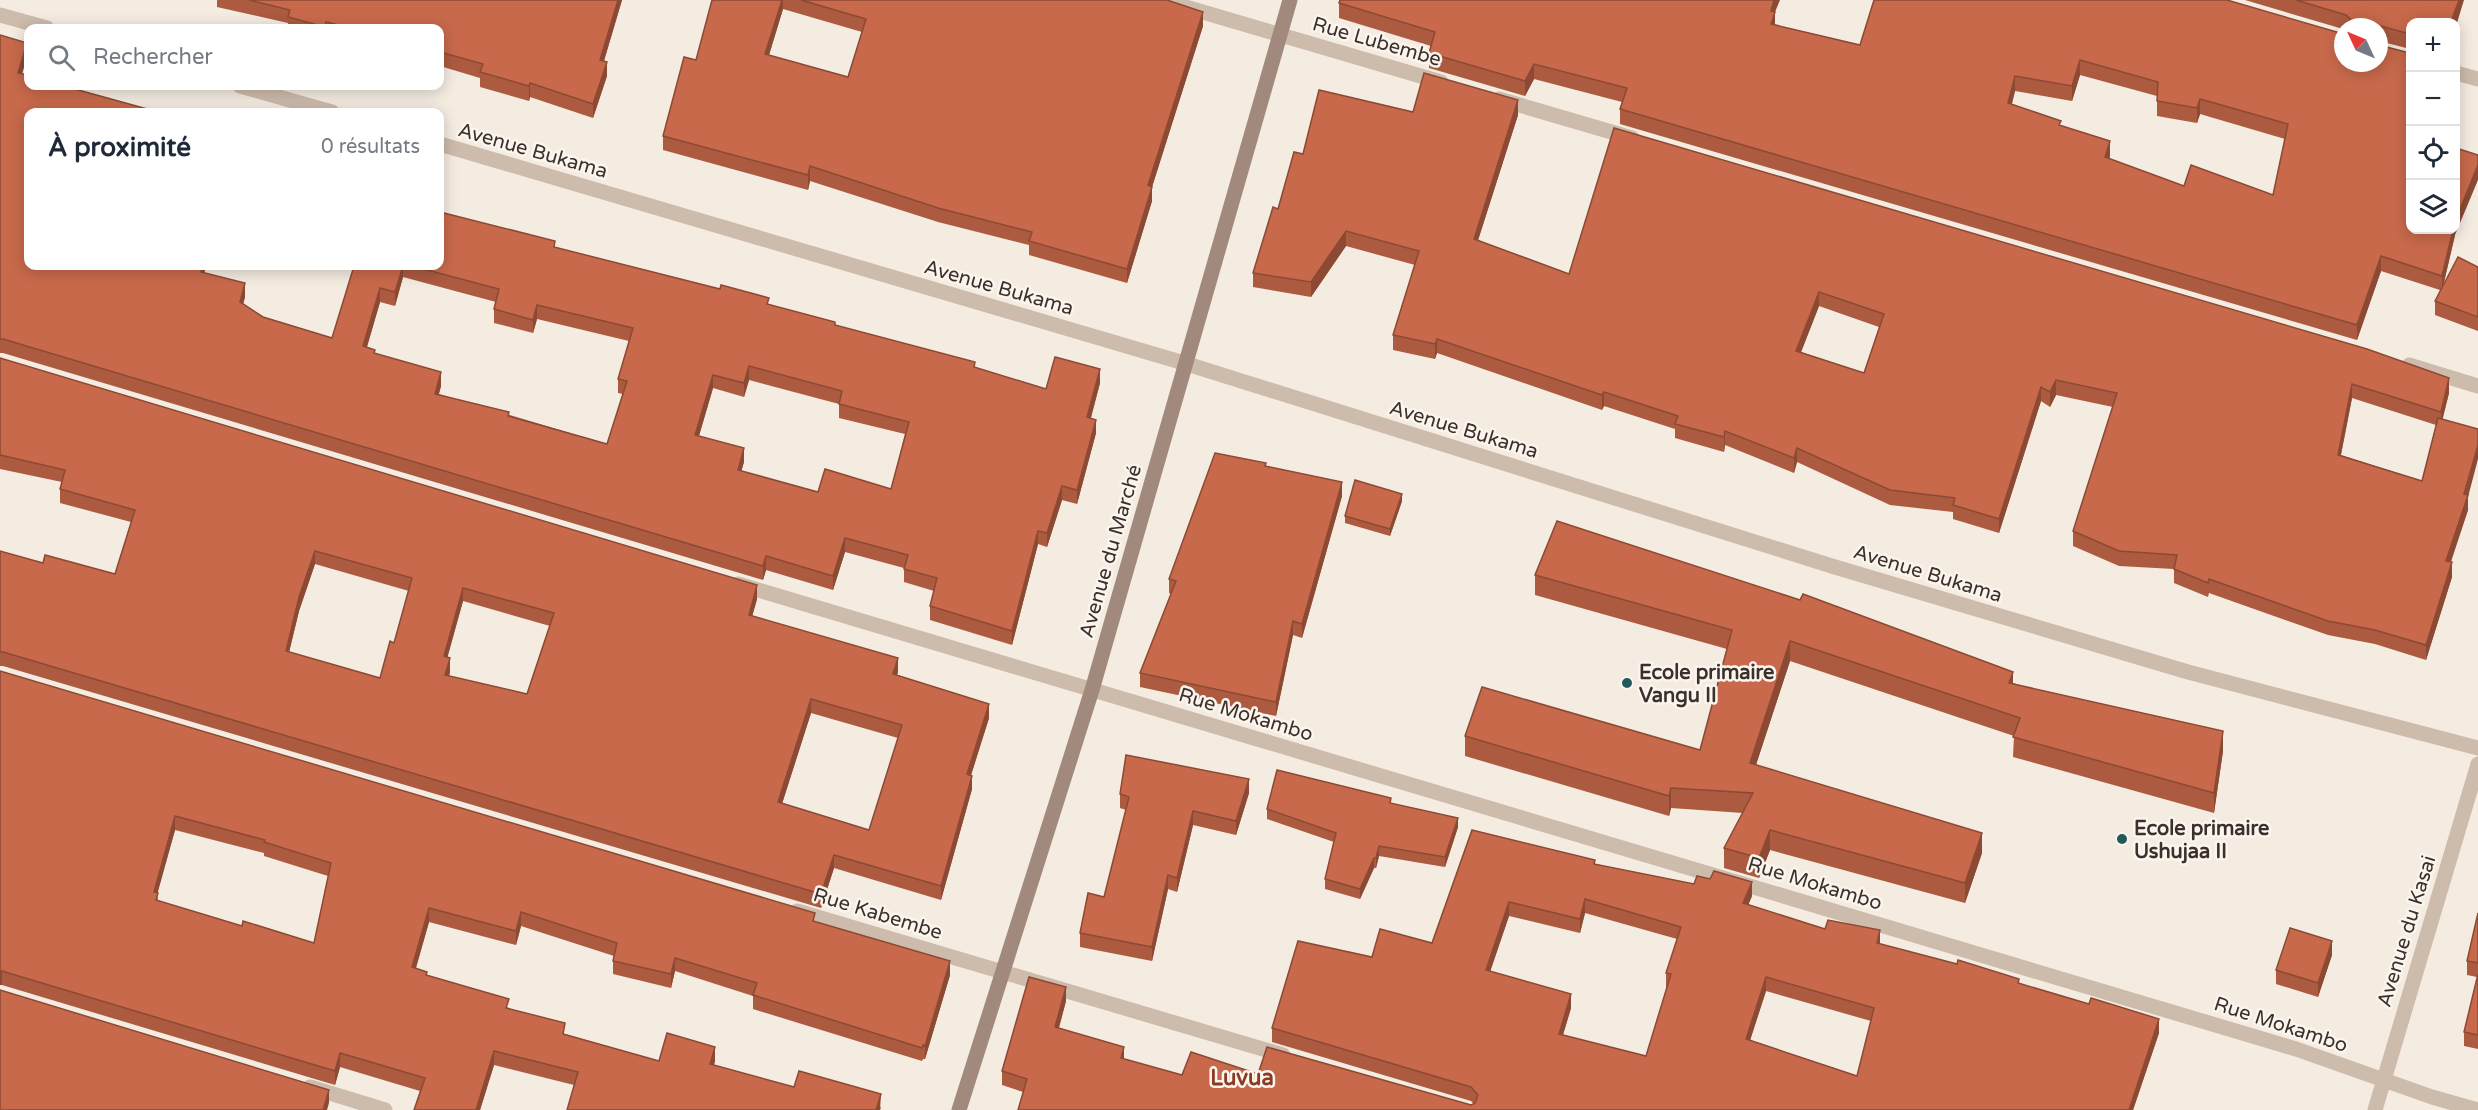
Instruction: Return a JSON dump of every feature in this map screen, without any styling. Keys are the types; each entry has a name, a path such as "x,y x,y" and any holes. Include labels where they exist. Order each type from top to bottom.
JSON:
{"street":[{"name":"Rue Lubembe","path":"1162,0 1451,85"},
{"name":"Avenue du Marché","path":"959,1110 1092,690 1290,0"},
{"path":"0,15 32,24"},
{"path":"2460,74 2478,79"},
{"path":"254,90 318,108"},
{"path":"1485,95 1645,142"},
{"name":"Avenue Bukama","path":"444,145 1184,363 1835,567 2188,672 2478,748"},
{"path":"2398,362 2478,386"},
{"name":"Rue Mokambo","path":"728,581 2285,1045 2478,1110"},
{"name":"Avenue du Kasai","path":"2375,1110 2478,764"},
{"name":"Rue Kabembe","path":"786,908 1298,1060"},
{"path":"300,1084 385,1110"}],"building":[{"path":"249,0 618,0 600,60 607,62 593,104 530,83 529,86 480,72 483,64 444,53 444,24 334,24 326,22 326,24 314,24 288,17 290,10"},
{"path":"712,0 782,0 765,54 848,77 866,19 801,0 1167,0 1203,12 1148,185 1152,187 1127,269 1029,241 1032,232 938,208 810,166 808,175 663,136 684,57 696,60"},
{"path":"1340,0 1774,0 1771,11 1775,12 1771,24 1860,45 1874,0 2227,0 2334,31 2334,72 2388,72 2388,47 2406,52 2406,234 2452,234 2442,276 2381,256 2357,325 1620,109 1627,88 1534,64 1525,81 1429,53 1435,32 1339,3","holes":["2080,60 2158,82 2157,101 2197,108 2200,99 2288,124 2273,195 2191,165 2184,186 2105,157 2110,141 2059,125 2061,121 2008,103 2015,76 2072,86"]},
{"path":"2296,0 2459,0 2452,18 2406,18 2406,33 2388,28 2388,18 2349,18 2346,15"},
{"path":"0,35 24,42 24,53 18,73 24,74 24,90 78,90 144,108 24,108 24,270 202,270 201,272 245,283 240,302 263,317 332,338 353,270 402,270 395,292 380,288 363,346 375,350 374,353 441,372 435,394 509,412 508,416 607,444 627,381 618,379 633,328 537,305 533,320 494,309 499,289 427,270 444,270 444,213 555,241 554,247 720,289 721,285 769,298 767,304 835,322 835,325 975,362 974,367 1046,389 1055,357 1100,369 1087,417 1096,420 1077,490 1062,486 1047,533 1038,531 1012,631 930,606 937,578 904,569 908,555 845,538 833,576 766,556 763,566 0,339","holes":["749,366 842,391 839,404 909,422 891,489 825,469 818,492 738,470 744,448 695,435 713,375 744,383"]},
{"path":"1424,73 1518,100 1474,239 1569,274 1614,128 2367,349 2449,378 2441,412 2352,384 2338,455 2422,481 2438,418 2478,429 2478,445 2464,494 2468,495 2446,561 2452,562 2426,645 2375,630 2328,621 2209,579 2208,583 2174,569 2177,555 2119,551 2073,531 2117,393 2056,380 2050,392 2041,387 1999,519 1953,505 1955,498 1890,490 1797,448 1794,458 1725,431 1724,437 1675,424 1678,416 1604,392 1602,395 1437,339 1435,344 1393,335 1419,251 1346,231 1311,282 1253,273 1273,207 1278,209 1294,152 1303,154 1319,90 1413,112","holes":["1819,292 1884,314 1864,373 1796,351"]},
{"path":"2460,149 2478,155 2478,165 2460,209"},
{"path":"2458,257 2478,267 2478,317 2435,301"},
{"path":"0,358 757,585 749,615 898,658 893,674 989,704 967,774 972,776 941,886 834,855 821,894 0,652 0,551 43,563 45,555 115,574 135,510 60,489 65,470 0,455","holes":["315,551 412,578 394,643 390,641 380,678 286,651 299,597","463,588 554,613 527,694 445,675 450,658 444,656","811,699 902,725 869,830 778,802"]},
{"path":"1215,453 1342,482 1302,624 1293,621 1276,702 1140,673 1176,581 1169,579"},
{"path":"1355,480 1402,494 1390,529 1345,516"},
{"path":"1557,521 1800,600 1803,594 2013,672 2009,683 2223,731 2214,793 2013,737 2020,718 1790,641 1750,763 1982,833 1965,883 1770,830 1759,858 1724,848 1753,793 1671,788 1669,796 1465,736 1482,687 1700,750 1732,630 1535,575"},
{"path":"0,671 815,913 813,921 950,961 925,1046 923,1045 922,1048 753,995 757,983 675,958 671,974 613,961 617,943 521,912 516,931 429,908 412,967 427,972 426,975 509,999 506,1008 565,1023 563,1034 659,1061 667,1033 715,1047 710,1064 794,1087 799,1071 881,1094 876,1110 567,1110 578,1072 494,1051 476,1110 414,1110 425,1078 340,1053 335,1071 0,971","holes":["175,816 265,840 264,842 331,863 314,943 243,921 242,926 156,900 158,893 154,892"]},
{"path":"1126,755 1249,779 1236,821 1193,811 1177,878 1168,875 1152,947 1080,933 1088,893 1104,897 1129,797 1120,794"},
{"path":"1277,770 1391,798 1390,803 1458,818 1445,857 1379,846 1376,858 1360,889 1325,879 1336,833 1267,809"},
{"path":"1472,830 1595,860 1594,864 1694,884 1697,876 1710,879 1714,871 1752,882 1743,903 1825,929 1828,920 1880,930 1877,943 1957,964 1958,960 2019,979 2018,983 2089,1004 2091,998 2159,1019 2129,1110 1018,1110 1027,1079 1002,1071 1029,977 1066,987 1055,1027 1124,1047 1121,1058 1182,1075 1191,1052 1258,1074 1267,1047 1471,1105 1475,1103 1478,1095 1471,1087 1272,1028 1298,941 1372,957 1380,929 1432,943","holes":["1585,899 1681,927 1666,973 1671,974 1646,1056 1559,1034 1571,994 1486,970 1509,902 1580,919","1766,977 1874,1008 1857,1076 1746,1039"]},
{"path":"2478,913 2478,963 2467,961"},
{"path":"2290,928 2332,941 2318,983 2276,970"},
{"path":"2478,974 2478,1035 2464,1032"},
{"path":"0,990 329,1090 323,1110 0,1110"}],"place":[{"name":"Ecole primaire Vangu II","path":"1627,683"},
{"name":"Ecole primaire Ushujaa II","path":"2122,839"}],"district":[{"name":"Luvua","path":"1242,1077"}]}
